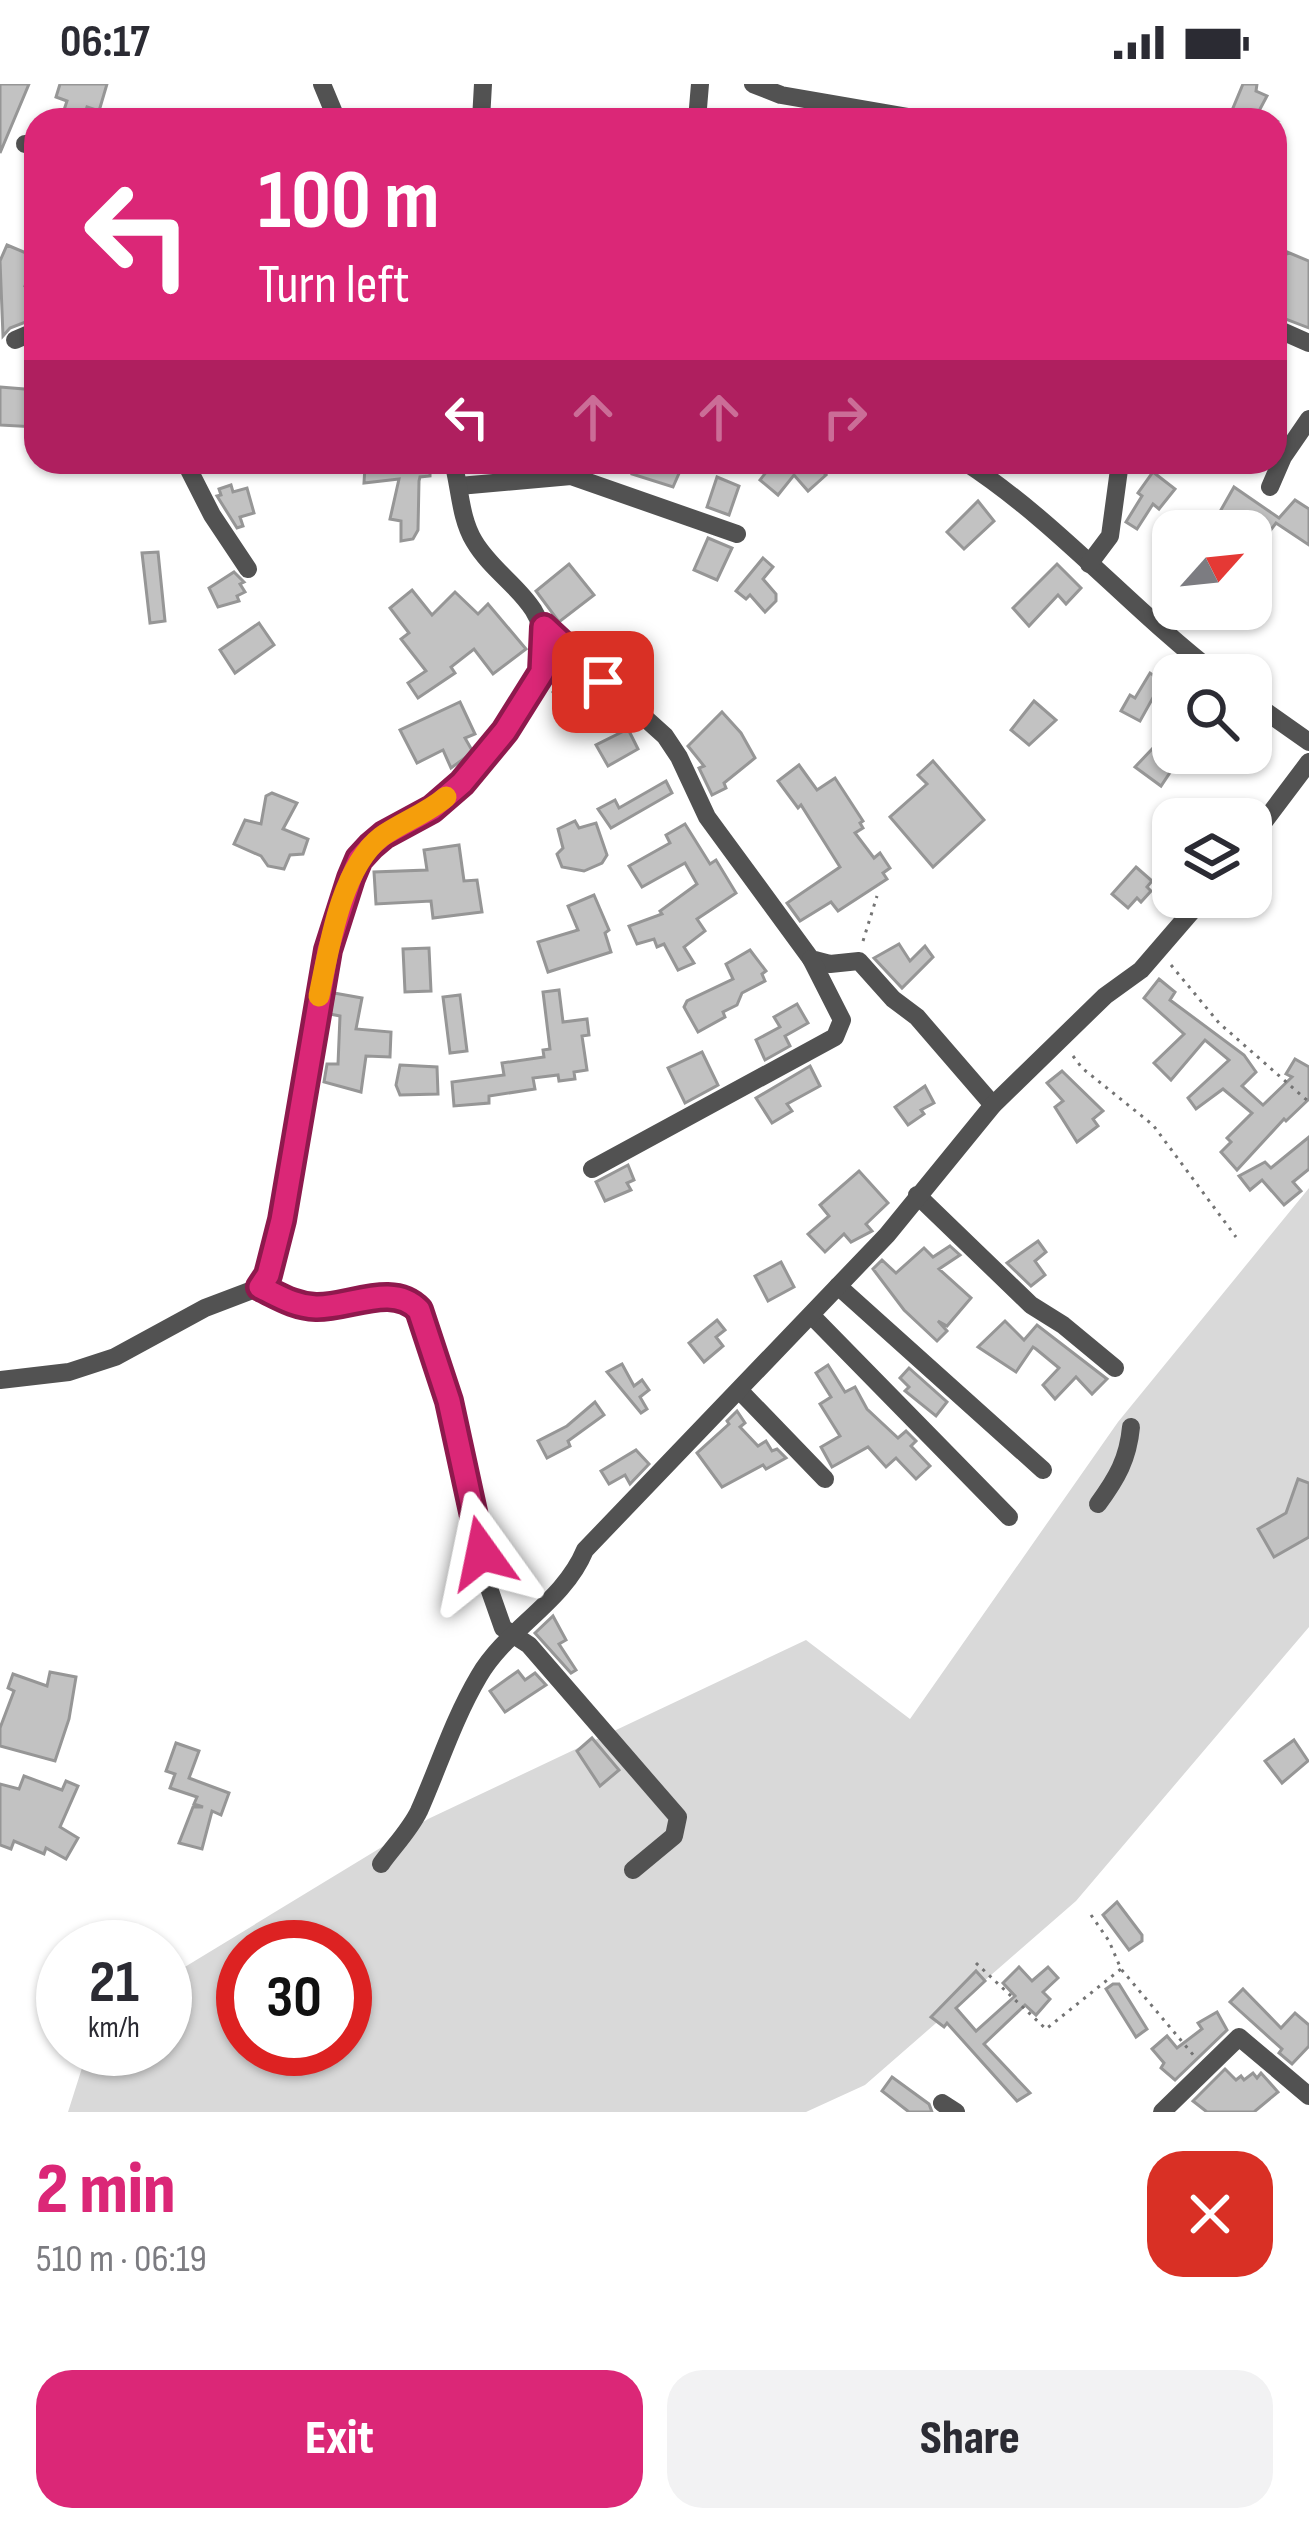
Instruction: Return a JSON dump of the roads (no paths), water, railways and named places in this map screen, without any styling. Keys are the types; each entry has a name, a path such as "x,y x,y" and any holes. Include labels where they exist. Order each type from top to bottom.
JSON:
{"street":[{"path":"753,84 781,95 856,108"},
{"path":"15,340 24,336"},
{"path":"1287,451 1309,419"},
{"path":"191,474 248,569"},
{"path":"456,474 467,527 476,545 533,608 544,627 665,736 707,817 811,959 842,1020 835,1037 592,1169"},
{"path":"980,474 1190,654"},
{"path":"1089,564 1110,536 1118,474"},
{"path":"1270,487 1276,474"},
{"path":"459,486 571,476 737,534"},
{"path":"0,1380 69,1372 115,1357 206,1308 260,1287 268,1275 282,1220 328,950 359,859 384,835 432,809 462,783 505,731 542,672 544,627"},
{"path":"1272,716 1309,742"},
{"path":"1272,811 1309,762"},
{"path":"381,1864 417,1815 439,1754 481,1672 562,1588 584,1550 812,1316 993,1105 1106,996 1141,970 1186,918"},
{"path":"811,959 830,964 859,961 893,1000 916,1016 993,1105"},
{"path":"916,1195 1031,1305 1115,1368"},
{"path":"838,1286 1043,1470"},
{"path":"260,1287 290,1303 316,1307 398,1297 419,1310 449,1401 490,1591 503,1628 529,1645 678,1817 674,1836 633,1870"},
{"path":"812,1316 1010,1517"},
{"path":"740,1391 825,1479"},
{"path":"1098,1504 1129,1454 1131,1427"},
{"path":"1162,2112 1239,2037 1309,2096"}]}
